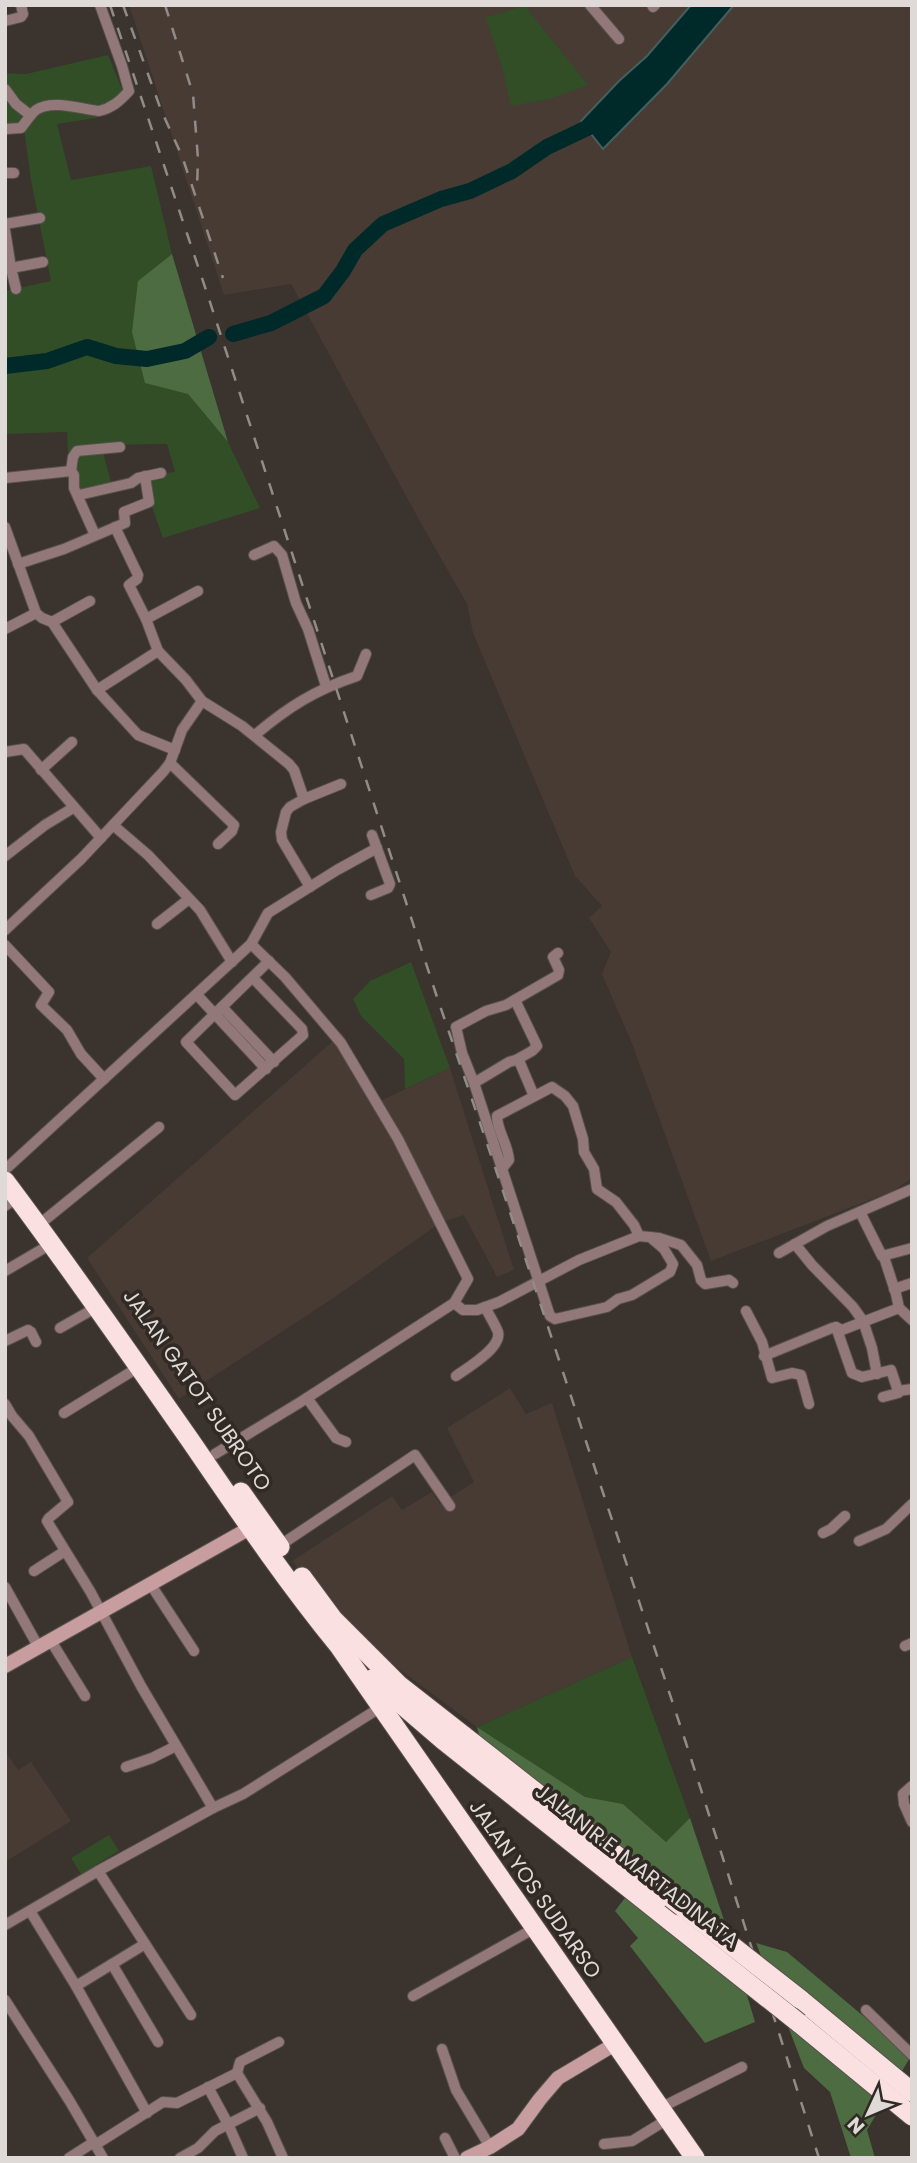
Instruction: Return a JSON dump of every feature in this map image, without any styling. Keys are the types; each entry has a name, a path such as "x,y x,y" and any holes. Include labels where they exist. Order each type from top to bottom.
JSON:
{"highway":[{"name":"JALAN GATOT SUBROTO","path":"6,1171 11,1202 51,1244 308,1607 347,1643"},
{"name":"JALAN GATOT SUBROTO","path":"6,1171 46,1219 333,1619 347,1643"},
{"name":"JALAN YOS SUDARSO","path":"347,1643 381,1707 695,2158"},
{"name":"JALAN R.E. MARTADINATA","path":"347,1643 388,1694 912,2116"},
{"name":"JALAN R.E. MARTADINATA","path":"347,1643 800,1999 912,2092"},
{"path":"416,1757 419,1744 423,1740 443,1740"}],"main road":[{"path":"5,1666 250,1528"},
{"path":"467,2158 518,2129 558,2078 615,2044"}],"street":[{"path":"5,21 21,17 23,14 20,5"},
{"path":"5,129 21,128 30,115 40,108 54,105 99,111 106,109 120,101 129,91 100,5"},
{"path":"590,5 619,39"},
{"path":"5,89 11,99 30,115"},
{"path":"5,224 40,218"},
{"path":"5,230 8,268 16,289"},
{"path":"8,268 43,262"},
{"path":"95,535 75,488 71,471 73,457 77,451 120,447"},
{"path":"5,478 71,471"},
{"path":"79,495 161,473"},
{"path":"19,564 64,549 125,523 124,512 149,502 145,476"},
{"path":"5,527 36,613 52,622 97,690 138,735 175,750"},
{"path":"115,527 138,575 129,585 158,651 202,701 255,735 292,767 304,799"},
{"path":"254,555 274,545 282,555 326,686"},
{"path":"146,619 198,591"},
{"path":"52,622 90,601"},
{"path":"5,629 36,613"},
{"path":"97,690 158,651"},
{"path":"255,735 286,709 326,686 356,676 366,654"},
{"path":"5,930 101,838 170,763 182,730 202,701"},
{"path":"41,770 72,742"},
{"path":"5,752 24,750 101,838"},
{"path":"170,763 234,825 232,831 218,844"},
{"path":"310,887 281,836 288,810 304,799 341,785"},
{"path":"5,856 45,825 73,808"},
{"path":"113,825 148,855 204,915 232,962"},
{"path":"370,895 388,888 390,884 372,835"},
{"path":"6,1171 251,944 268,913 377,848"},
{"path":"157,924 189,899"},
{"path":"215,1454 454,1303 465,1286 468,1275 398,1139 336,1035 251,944"},
{"path":"5,946 49,992 41,1005 67,1030 81,1054 104,1079"},
{"path":"501,1170 509,1160 509,1151 498,1126 497,1116 552,1087 570,1101 579,1119 584,1152 594,1169 597,1189 616,1202 625,1216 670,1257 673,1269 662,1278 607,1307 579,1315 552,1318 546,1306 462,1053 456,1027 515,1000 559,974 553,957 558,953"},
{"path":"253,978 304,1032 235,1095 186,1043 269,961"},
{"path":"197,995 219,1010 270,1065"},
{"path":"474,1083 533,1051 537,1046 515,1000"},
{"path":"516,1060 520,1063 534,1096"},
{"path":"46,1219 159,1127"},
{"path":"779,1253 827,1226 912,1189"},
{"path":"860,1212 884,1257 899,1308 912,1320"},
{"path":"454,1303 463,1310 485,1307 538,1283 579,1260 645,1236 681,1245 697,1265 701,1280 705,1284 729,1280 733,1283"},
{"path":"5,1271 51,1244"},
{"path":"795,1244 863,1321 877,1374"},
{"path":"884,1257 895,1251 912,1248"},
{"path":"894,1289 912,1283"},
{"path":"60,1328 97,1307"},
{"path":"456,1376 484,1356 498,1339 485,1307"},
{"path":"764,1356 836,1327 842,1330 899,1308"},
{"path":"746,1311 760,1338 773,1379 792,1373 801,1374 809,1404"},
{"path":"836,1327 852,1373 862,1377 891,1370 898,1391"},
{"path":"5,1341 28,1330 36,1342"},
{"path":"64,1413 139,1367"},
{"path":"883,1396 912,1389"},
{"path":"307,1398 336,1438 346,1442"},
{"path":"5,1404 29,1436 66,1498 67,1504 47,1521 90,1591 213,1808"},
{"path":"279,1546 415,1455 450,1506"},
{"path":"859,1541 886,1530 912,1504"},
{"path":"823,1533 845,1516"},
{"path":"34,1571 65,1551"},
{"path":"151,1586 194,1651"},
{"path":"5,1587 85,1696"},
{"path":"5,1925 98,1871 265,1782 381,1707"},
{"path":"126,1767 176,1746"},
{"path":"912,1786 903,1794 903,1799 912,1822"},
{"path":"98,1871 191,2015"},
{"path":"30,1911 76,1986 147,2113"},
{"path":"413,1996 535,1928"},
{"path":"76,1986 145,1944"},
{"path":"112,1964 158,2042"},
{"path":"5,2000 103,2158"},
{"path":"866,2010 912,2055"},
{"path":"279,2042 240,2062 237,2073 260,2108 283,2158"},
{"path":"442,2049 456,2090 490,2147"},
{"path":"604,2144 632,2141 664,2114 742,2067"},
{"path":"69,2158 163,2102 177,2103 237,2073"},
{"path":"208,2087 243,2158"},
{"path":"180,2158 198,2148 212,2133 260,2108"},
{"path":"445,2138 455,2158"}],"shaded area":[{"path":"129,5 912,5 912,1178 893,1191 711,1261 631,1041 602,974 611,952 589,918 602,906 575,876 473,633 467,604 291,284 224,295"},
{"path":"342,1033 380,1101 450,1068 514,1270 497,1277 464,1215 440,1223 335,1297 179,1399 87,1258"},
{"path":"510,1388 526,1414 552,1403 632,1657 477,1727 380,1655 339,1620 292,1561 392,1496 402,1510 432,1492 440,1504 474,1482 447,1428"},
{"path":"5,1751 18,1770 31,1762 71,1821 5,1862"}],"green space":[{"path":"525,6 588,85 550,99 511,106 486,17"},
{"path":"108,55 126,99 96,118 57,124 71,180 151,166 172,254 138,281 188,394 228,442 260,508 163,538 141,476 175,472 167,444 101,445 111,482 70,493 67,432 5,434 5,291 51,281 24,129 5,131 5,73 26,74"},
{"path":"172,254 228,442 188,394 145,383 132,332 138,281"},
{"path":"411,962 450,1068 405,1089 404,1059 361,1016 353,999 370,981"},
{"path":"632,1657 690,1818 666,1842 623,1804 585,1797 477,1727"},
{"path":"477,1727 585,1797 623,1804 666,1842 690,1818 755,2022 705,2043 630,1946 638,1938 615,1911 646,1870 486,1743 479,1735"},
{"path":"109,1835 119,1851 81,1874 71,1858"},
{"path":"756,1943 787,1952 911,2056 867,2130 875,2158 851,2158 830,2092 804,2068"}],"water":[{"path":"691,5 734,5 667,84 603,149 581,121 647,56"}],"waterway":[{"path":"233,334 271,323 324,296 355,250 383,224 441,199 470,191 512,171 547,147 604,120"},
{"path":"5,366 47,361 87,347 116,356 147,359 185,351 209,337"}],"railway":[{"path":"110,5 686,1743 819,2158"},
{"path":"123,5 161,110 182,156 223,278"},
{"path":"165,5 193,94 198,159 197,188"}]}
